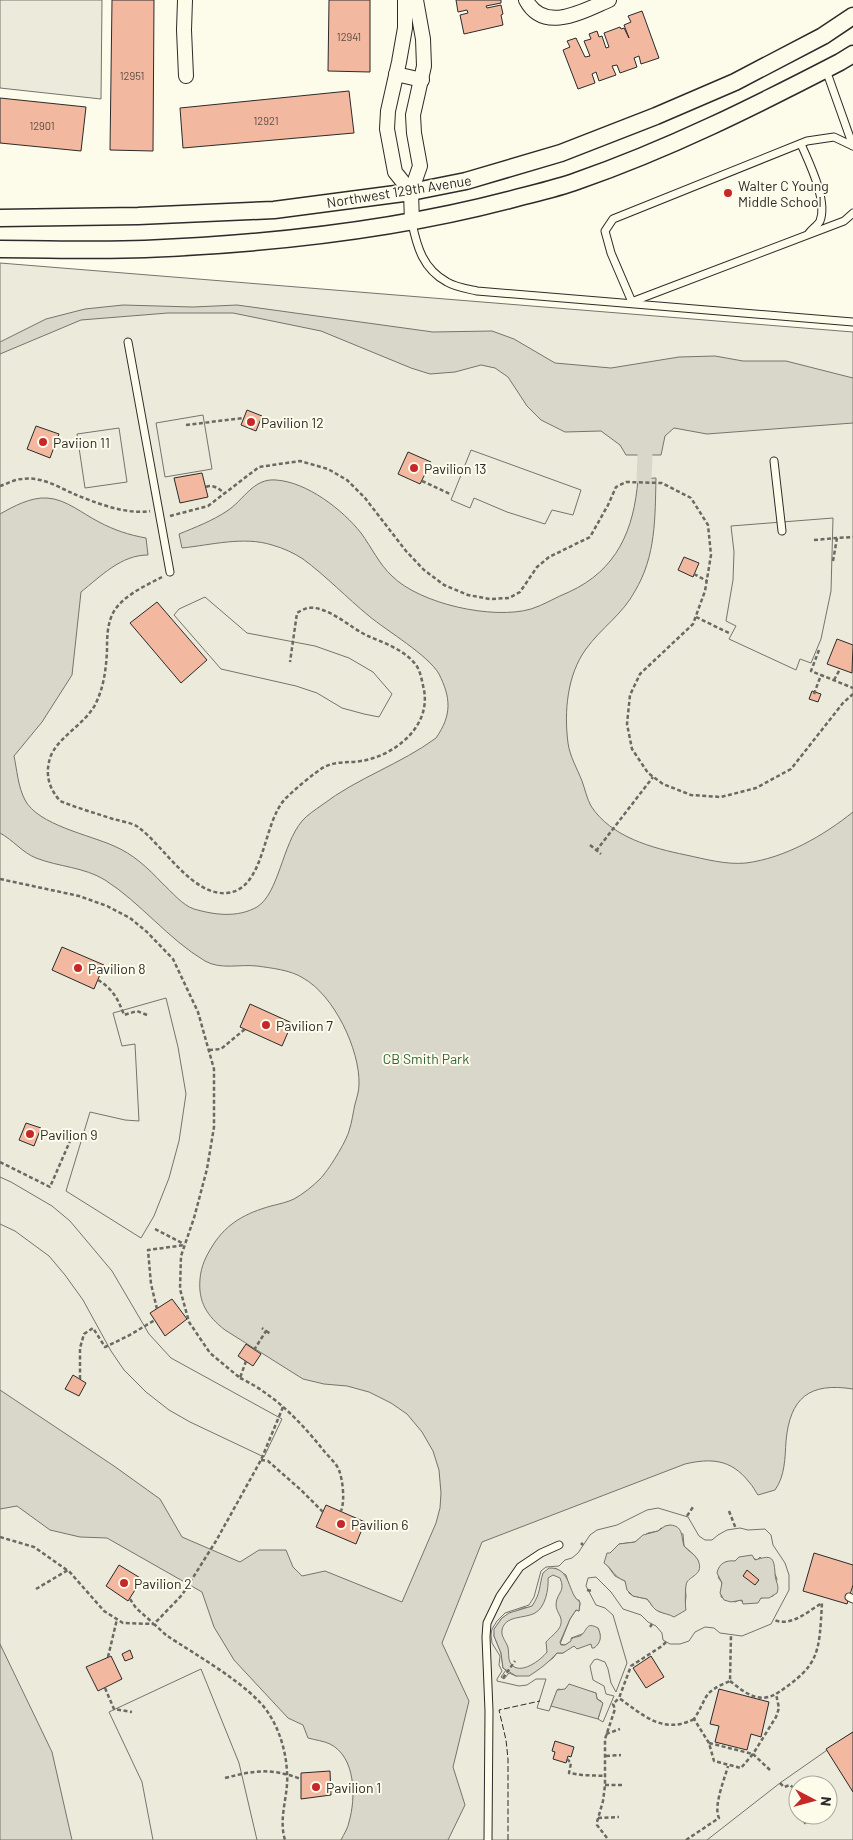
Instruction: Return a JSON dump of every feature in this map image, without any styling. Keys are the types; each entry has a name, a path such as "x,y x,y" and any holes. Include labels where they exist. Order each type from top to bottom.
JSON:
{"street":[{"path":"184,0 186,76"},
{"path":"405,0 405,28 388,111 387,130 395,172 411,192"},
{"path":"412,223 411,192 420,166 413,115 424,66 423,39 416,0"},
{"path":"526,0 538,14 555,19 580,12 609,0"},
{"name":"Northwest 129th Avenue","path":"0,218 212,214 274,210 411,192 466,181 561,153 656,116 735,82 823,36 853,16"},
{"path":"0,249 143,249 245,244 412,223 575,182 670,146 751,109 853,54"},
{"path":"396,74 422,80"}],"lane":[{"path":"826,70 853,146"},
{"path":"632,302 605,231 613,218 801,144 834,137 853,146"},
{"path":"801,144 817,181 821,204 820,221 807,235"},
{"path":"632,302 844,221 853,213"},
{"path":"412,223 417,246 425,263 448,283 477,291 632,302 853,322"},
{"path":"128,342 170,572"},
{"path":"774,461 782,531"},
{"path":"488,1840 489,1711 487,1623 500,1596 520,1567 559,1544"}],"path":[{"path":"186,425 243,418"},
{"path":"160,518 208,506 259,467 300,460 328,468 347,480 365,498 406,551 424,570 444,585 468,595 490,599 509,598 520,592 537,567 549,557 590,537 608,506 616,487 626,482 662,483 691,498 708,525 711,555 705,591 693,624 640,674 630,695 627,724 632,748 648,773 663,784 691,795 721,797 756,788 791,770 843,703 853,694"},
{"path":"0,486 22,478 47,481 76,495 112,507 143,512 159,510"},
{"path":"422,481 450,494"},
{"path":"206,486 216,487 225,494"},
{"path":"814,540 853,537"},
{"path":"833,561 836,538"},
{"path":"170,572 125,599 113,612 107,637 103,685 96,705 50,756 48,781 53,793 60,801 137,826 191,880 208,889 226,893 241,890 251,879 258,866 274,817 285,800 324,767 342,762 362,761 384,753 400,744 415,731 426,697 416,664 398,649 360,632 327,611 308,608 297,613 290,662"},
{"path":"694,574 707,581"},
{"path":"696,617 731,634"},
{"path":"819,650 811,671 853,688"},
{"path":"834,680 840,669"},
{"path":"814,694 821,675"},
{"path":"596,851 654,777"},
{"path":"590,845 601,854"},
{"path":"0,879 79,896 107,906 130,918 147,932 173,959 198,1012 214,1069 214,1127 207,1169 181,1256 180,1289 189,1322 210,1353 240,1378 252,1383 283,1407 312,1436 338,1469 345,1502 341,1512"},
{"path":"98,980 116,994 124,1015 138,1011 147,1015"},
{"path":"209,1050 221,1050 245,1029"},
{"path":"0,1162 50,1187 70,1141"},
{"path":"155,1229 185,1245"},
{"path":"157,1309 150,1276 148,1250 185,1245"},
{"path":"80,1379 80,1348 84,1334 92,1328 105,1347 155,1320"},
{"path":"262,1328 271,1334"},
{"path":"254,1350 266,1331"},
{"path":"240,1378 246,1361"},
{"path":"0,1537 34,1547 68,1570 104,1612 123,1623 154,1624 182,1595 216,1541 261,1460 283,1407"},
{"path":"261,1460 268,1461 301,1490 322,1512"},
{"path":"687,1516 693,1506"},
{"path":"729,1511 736,1529"},
{"path":"36,1588 68,1570"},
{"path":"587,1590 593,1591"},
{"path":"130,1599 136,1608 166,1636 249,1692 269,1713 283,1745 288,1774 282,1830 286,1840"},
{"path":"730,1681 745,1692 760,1698 768,1698 804,1673 812,1663 818,1650 822,1603 790,1622 784,1623 774,1620"},
{"path":"108,1657 116,1619"},
{"path":"730,1681 731,1635"},
{"path":"607,1838 597,1825 603,1801 606,1776 604,1744 615,1709 612,1703 619,1698 631,1666 666,1642"},
{"path":"503,1678 515,1661"},
{"path":"621,1678 626,1680"},
{"path":"619,1698 645,1718 655,1722 686,1723 694,1719 707,1693 713,1688 730,1681"},
{"path":"105,1688 114,1709 132,1712"},
{"path":"694,1719 709,1743 714,1761 741,1768 753,1754 776,1717 779,1708 776,1694"},
{"path":"606,1734 620,1729"},
{"path":"709,1743 753,1754 770,1770"},
{"path":"606,1756 621,1755"},
{"path":"567,1759 571,1763 569,1773 606,1776"},
{"path":"686,1840 719,1818 716,1813 728,1765"},
{"path":"226,1778 271,1771 301,1779"},
{"path":"780,1783 784,1788 788,1787"},
{"path":"605,1785 622,1785"},
{"path":"598,1818 619,1817"}],"green space":[{"name":"CB Smith Park","path":"0,263 853,332 853,1840 0,1840"}],"shaded area":[{"path":"0,0 102,0 101,99 0,88"},
{"path":"123,305 193,307 237,305 433,332 492,331 514,339 555,363 611,368 679,357 715,356 743,361 786,361 853,378 853,423 707,434 674,428 665,436 661,455 626,455 620,445 601,431 565,432 541,420 527,406 508,377 495,368 481,365 455,372 430,374 321,331 233,313 168,313 81,320 0,354 0,342 46,319 85,309"},
{"path":"203,415 212,469 165,477 156,423"},
{"path":"119,428 127,482 85,488 77,434"},
{"path":"471,450 581,490 573,515 552,510 545,524 507,512 474,498 470,508 451,500"},
{"path":"656,478 653,536 651,550 642,578 624,607 586,649 571,682 566,719 569,748 591,806 599,817 610,826 633,840 646,845 708,860 746,863 775,856 803,845 853,812 853,1389 825,1388 804,1396 797,1404 788,1426 783,1473 775,1490 758,1495 742,1474 728,1465 712,1461 694,1462 482,1542 442,1643 469,1701 453,1767 465,1805 448,1840 341,1840 346,1831 353,1802 352,1779 345,1758 339,1750 330,1744 308,1738 303,1725 288,1718 234,1660 214,1627 202,1592 107,1538 80,1537 50,1530 17,1506 0,1509 0,1390 160,1499 182,1537 240,1562 259,1550 286,1550 293,1567 302,1576 325,1571 402,1602 436,1523 441,1493 439,1470 433,1451 422,1432 407,1414 391,1403 369,1392 347,1386 324,1384 303,1379 225,1330 213,1319 202,1302 200,1287 203,1265 218,1237 245,1216 301,1195 320,1179 336,1156 349,1131 358,1092 358,1070 355,1055 350,1040 335,1010 314,986 303,978 293,973 257,966 211,964 179,942 131,899 105,880 89,872 36,858 0,833 0,514 29,501 41,498 54,499 68,504 110,527 146,538 148,555 120,562 81,592 72,675 42,722 14,756 19,784 25,800 32,809 53,823 128,853 146,867 185,905 210,913 234,914 257,907 264,900 276,880 295,831 306,817 336,795 408,756 436,738 445,722 448,699 439,674 426,659 369,616 300,557 276,546 250,541 182,548 179,534 221,515 261,482 276,480 288,482 312,492 344,515 361,533 387,571 404,586 438,602 458,607 478,611 515,612 531,609 569,592 586,583 599,572 611,560 627,531 636,498 638,479"},
{"path":"833,518 831,591 821,639 811,663 800,659 796,670 729,639 736,626 726,621 733,580 734,552 731,526"},
{"path":"205,597 247,633 315,646 349,658 373,672 392,694 379,717 342,708 317,693 296,686 221,669 174,615 179,609"},
{"path":"166,998 178,1047 186,1094 179,1141 169,1178 154,1216 141,1238 66,1191 90,1112 125,1120 139,1121 135,1044 122,1046 113,1013"},
{"path":"0,1177 52,1206 70,1221 112,1271 149,1334 171,1358 282,1419 264,1457 169,1410 146,1392 124,1370 111,1351 83,1300 49,1256 15,1231 0,1224"},
{"path":"658,1508 688,1517 699,1536 705,1540 712,1540 727,1530 740,1528 748,1530 765,1529 771,1535 773,1545 785,1563 789,1575 789,1590 771,1624 742,1636 720,1633 714,1628 705,1627 695,1632 689,1641 680,1644 670,1644 663,1640 662,1633 656,1626 648,1622 641,1615 623,1609 611,1592 596,1577 588,1578 586,1586 596,1605 605,1608 613,1615 627,1663 616,1692 611,1683 605,1662 597,1659 590,1666 593,1680 604,1686 606,1694 614,1696 603,1722 598,1719 602,1705 601,1701 597,1699 596,1693 568,1686 564,1690 558,1689 549,1711 537,1708 546,1679 536,1679 527,1685 519,1686 497,1681 502,1671 499,1665 500,1656 492,1643 491,1635 497,1621 505,1613 529,1605 534,1597 541,1571 546,1567 559,1566 565,1560 572,1558 578,1553 590,1535 597,1530 617,1525 647,1510","holes":["661,1528 683,1534 684,1546 693,1554 685,1586 685,1606 672,1615 660,1612 647,1599 633,1596 629,1593 625,1581 615,1576 607,1565 610,1553 619,1544 635,1542 648,1533 658,1531","760,1557 775,1574 777,1579 773,1596 744,1602 739,1600 735,1602 721,1597 722,1583 718,1577 735,1561 753,1558 757,1560","555,1568 566,1575 571,1592 579,1600 579,1611 576,1610 570,1619 560,1644 565,1645 572,1641 571,1638 598,1628 600,1635 569,1648 563,1653 557,1653 534,1672 516,1676 509,1673 504,1679 501,1677 506,1670 503,1668 501,1653 494,1636 495,1628 502,1618 523,1608 532,1607 537,1600 542,1585"]},
{"path":"670,1525 679,1529 684,1546 697,1558 700,1568 697,1574 686,1584 686,1610 674,1617 656,1610 647,1599 633,1596 627,1590 625,1581 618,1577 604,1563 607,1553 610,1553 619,1544 635,1542 643,1535"},
{"path":"752,1555 755,1560 771,1558 774,1563 778,1586 777,1593 769,1598 761,1598 758,1603 743,1604 742,1600 731,1602 724,1600 720,1593 722,1583 717,1573 719,1567 726,1562 735,1561 739,1557"},
{"path":"549,1568 562,1572 580,1602 579,1611 576,1610 570,1619 560,1642 561,1645 565,1645 574,1637 583,1634 589,1626 598,1628 600,1639 594,1648 592,1648 591,1644 577,1649 574,1646 563,1653 557,1653 544,1666 529,1676 516,1676 503,1668 501,1653 494,1636 494,1629 502,1618 509,1613 532,1606 538,1593 543,1573","holes":["553,1575 560,1578 562,1589 556,1604 561,1620 560,1627 546,1642 547,1652 540,1659 525,1668 515,1667 510,1662 508,1647 502,1634 504,1625 511,1620 531,1615 538,1611 546,1598 548,1578"]},
{"path":"0,1644 52,1752 72,1840 0,1840"},
{"path":"201,1669 239,1763 257,1840 153,1840 142,1782 109,1712"},
{"path":"569,1684 596,1693 597,1699 603,1703 598,1719 551,1706 557,1690 565,1689"},
{"path":"853,1732 853,1840 707,1840 788,1777 788,1825 838,1825 838,1775 791,1775"}],"building":[{"path":"112,0 154,0 153,151 110,150"},
{"path":"329,0 370,0 370,72 328,71"},
{"path":"456,0 501,0 501,3 486,6 487,8 501,5 503,25 464,34 460,15 468,13 467,10 458,12"},
{"path":"642,11 659,58 641,64 639,56 634,58 637,67 620,73 617,65 612,66 616,75 599,81 596,72 592,74 595,83 578,89 563,50 570,47 567,41 576,38 585,57 590,56 584,41 591,39 589,34 597,31 599,37 602,36 606,48 609,47 604,33 620,27 621,29 624,28 629,38 624,25 631,22 628,16"},
{"path":"349,91 354,133 183,148 180,108"},
{"path":"0,98 86,107 81,151 0,143"},
{"name":"Pavilion 12","path":"247,410 262,416 256,431 241,425"},
{"name":"Paviion 11","path":"36,426 59,434 50,458 27,449"},
{"name":"Pavilion 13","path":"408,452 431,462 420,484 398,474"},
{"path":"202,473 208,497 180,503 174,478"},
{"path":"684,557 699,563 693,577 678,570"},
{"path":"157,602 207,660 181,683 130,623"},
{"path":"837,639 853,645 852,673 827,664"},
{"path":"812,691 821,694 818,702 809,699"},
{"name":"Pavilion 8","path":"62,947 104,965 94,989 52,970"},
{"name":"Pavilion 7","path":"250,1004 292,1023 282,1046 240,1027"},
{"name":"Pavilion 9","path":"26,1123 41,1128 34,1146 19,1140"},
{"path":"172,1299 187,1319 165,1336 150,1313"},
{"path":"246,1344 261,1354 253,1366 238,1356"},
{"path":"73,1375 86,1383 79,1396 65,1389"},
{"name":"Pavilion 6","path":"326,1505 365,1522 356,1544 316,1527"},
{"path":"814,1553 853,1565 853,1585 847,1604 803,1591"},
{"name":"Pavilion 2","path":"119,1565 142,1579 128,1601 106,1586"},
{"path":"747,1570 759,1580 755,1585 743,1576"},
{"path":"130,1650 133,1658 125,1661 122,1654"},
{"path":"111,1656 122,1679 98,1691 86,1667"},
{"path":"651,1656 664,1677 646,1688 633,1668"},
{"path":"719,1689 769,1702 761,1737 751,1734 747,1750 715,1742 719,1726 710,1724"},
{"path":"853,1732 853,1792 826,1749"},
{"path":"555,1741 574,1747 571,1757 568,1756 566,1763 553,1759 555,1752 552,1751"},
{"name":"Pavilion 1","path":"330,1771 331,1795 301,1799 301,1773"}],"waterway":[{"path":"644,479 645,455"}],"fence":[{"path":"508,1840 508,1759 499,1710 540,1701"}],"place":[{"name":"Walter C Young Middle School","path":"728,193"},
{"name":"Pavilion 12","path":"251,422"},
{"name":"Paviion 11","path":"43,442"},
{"name":"Pavilion 13","path":"414,468"},
{"name":"Pavilion 8","path":"78,968"},
{"name":"Pavilion 7","path":"266,1025"},
{"name":"Pavilion 9","path":"30,1134"},
{"name":"Pavilion 6","path":"341,1524"},
{"name":"Pavilion 2","path":"124,1583"},
{"name":"Pavilion 1","path":"316,1787"}]}
